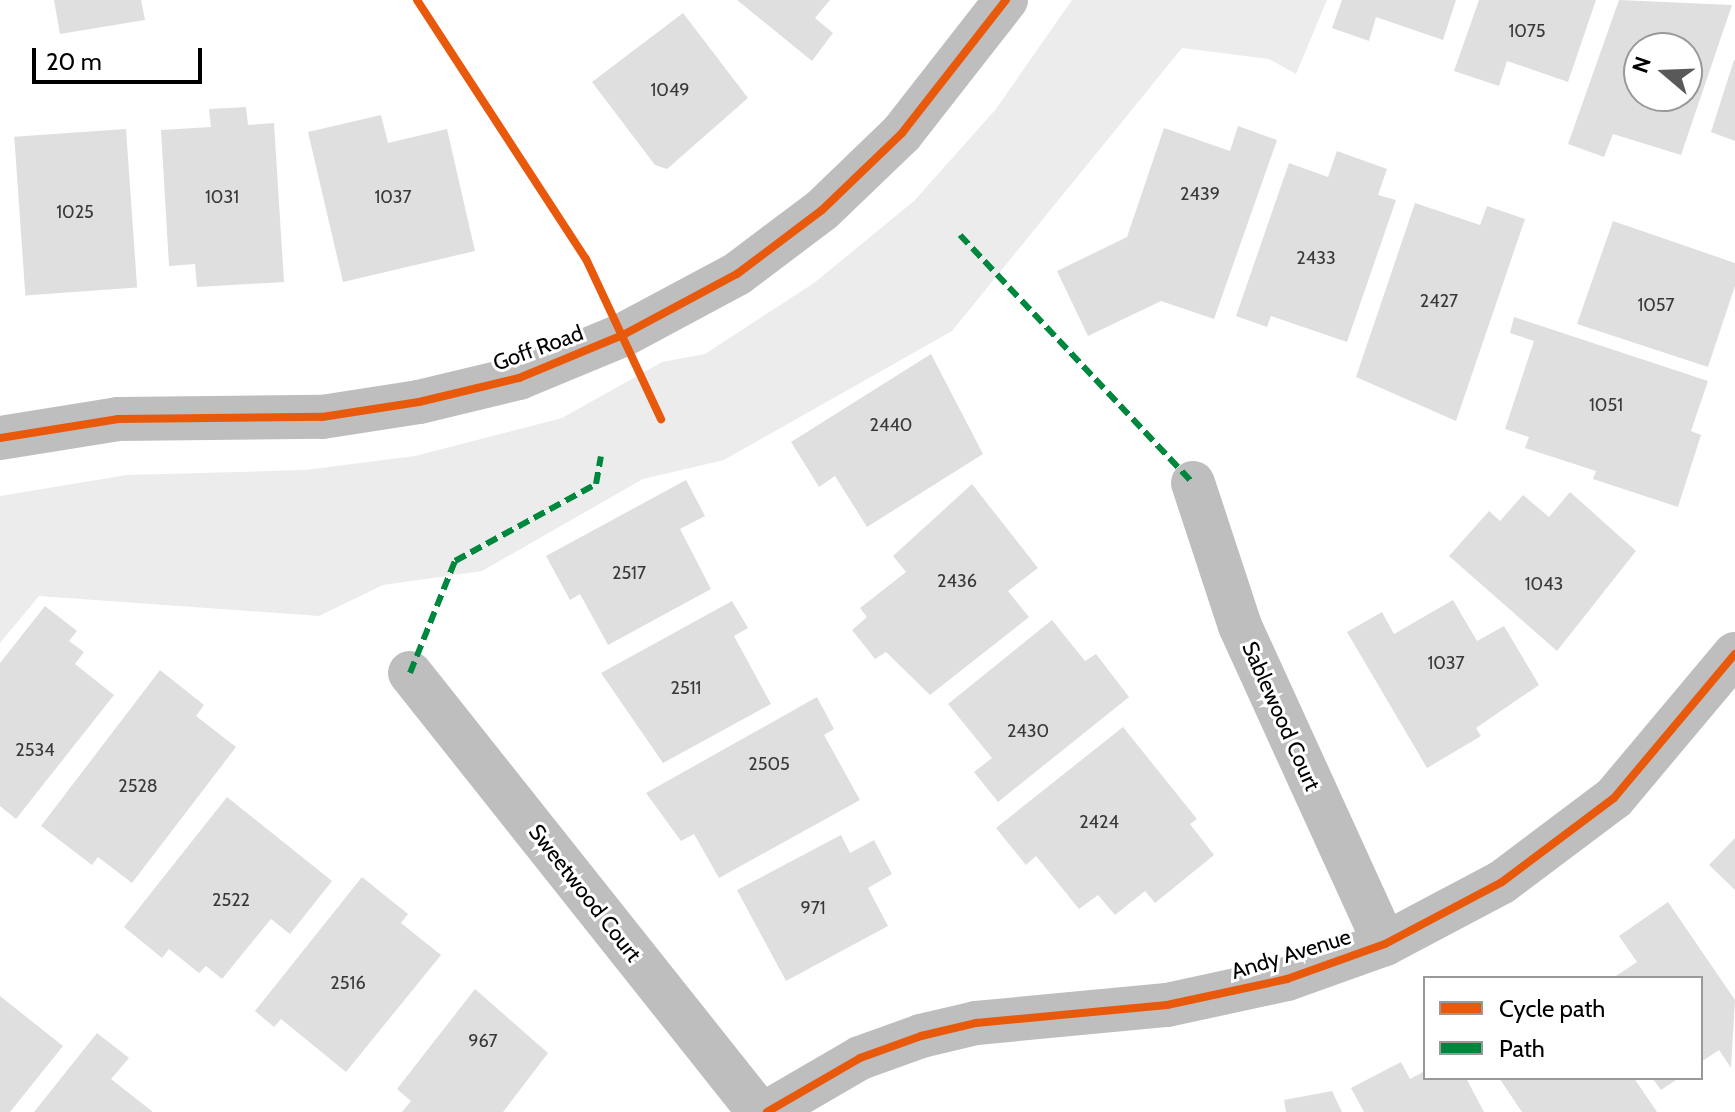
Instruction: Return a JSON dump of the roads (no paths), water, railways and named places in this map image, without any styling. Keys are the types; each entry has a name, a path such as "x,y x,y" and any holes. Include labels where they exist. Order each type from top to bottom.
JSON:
{"street":[{"name":"Goff Road","path":"0,438 118,419 322,417 419,402 519,378 623,335 737,274 822,210 902,133 1006,0"},
{"name":"Sablewood Court","path":"1193,483 1240,626 1385,944"},
{"name":"Andy Avenue","path":"767,1112 860,1058 921,1036 976,1023 1167,1005 1287,979 1385,944 1502,882 1614,798 1735,654"},
{"name":"Sweetwood Court","path":"410,673 759,1112"}]}
